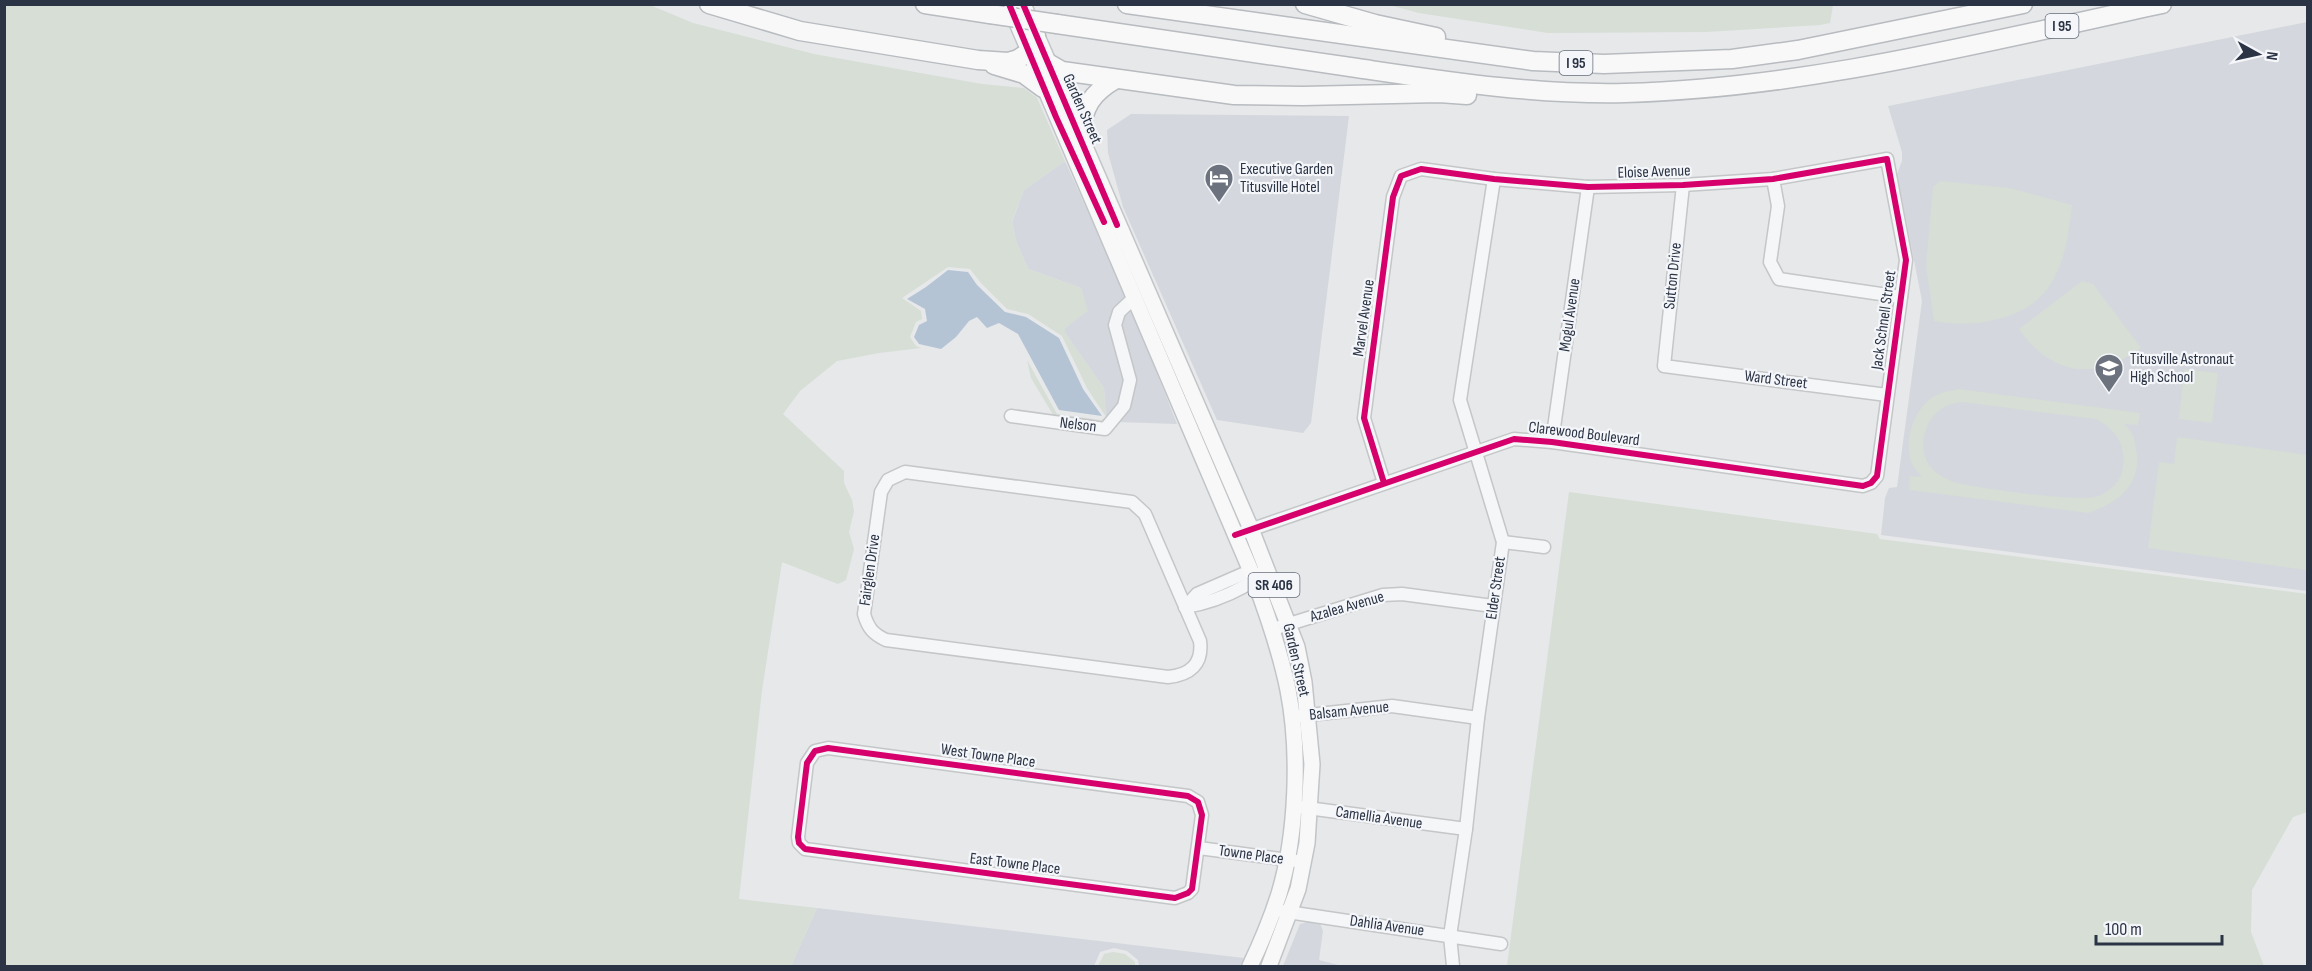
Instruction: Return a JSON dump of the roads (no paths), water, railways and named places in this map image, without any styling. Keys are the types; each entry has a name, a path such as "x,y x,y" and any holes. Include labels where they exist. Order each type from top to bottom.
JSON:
{"highway":[{"path":"709,4 800,31 978,60 1008,62 1032,44 1048,64 1062,71 1234,95 1439,93 1507,97 1540,91"},
{"name":"I 95","path":"925,4 1459,83 1540,91 1625,93 1731,87 1793,79 1961,47 2162,4"},
{"name":"I 95","path":"1127,4 1533,61 1604,64 1732,59 1798,50 2023,4"},
{"path":"1305,4 1375,24 1497,48 1533,61"},
{"path":"978,60 1024,74 1043,88"},
{"path":"1079,135 1088,102 1095,93 1116,79"}],"main road":[{"name":"Garden Street","path":"1009,4 1032,44"},
{"name":"Garden Street","path":"1023,4 1043,88 1121,248 1251,529 1297,647 1308,715 1312,764 1310,808 1304,863 1290,912 1269,966"},
{"name":"Garden Street","path":"1048,64 1079,135 1121,248 1135,297 1253,576 1273,629 1288,691 1294,762 1293,806 1287,860 1274,910 1250,966"}],"street":[{"name":"Eloise Avenue","path":"1421,169 1494,179 1587,187 1683,185 1773,179 1887,159"},
{"name":"Jack Schnell Street","path":"1871,483 1877,476 1906,260 1887,159"},
{"name":"Marvel Avenue","path":"1384,483 1364,418 1393,197 1401,176 1421,169"},
{"name":"Elder Street","path":"1453,966 1450,936 1503,542 1461,400 1494,179"},
{"path":"1773,179 1778,206 1770,262 1779,279 1901,297"},
{"name":"Sutton Drive","path":"1664,366 1683,185"},
{"name":"Mogul Avenue","path":"1552,442 1587,187"},
{"name":"Nelson","path":"1011,416 1105,429 1124,406 1130,380 1115,325 1119,312 1135,297"},
{"name":"Ward Street","path":"1664,366 1887,395"},
{"name":"Clarewood Boulevard","path":"1235,535 1514,439 1552,442 1863,486 1871,483"},
{"name":"Fairglen Drive","path":"905,472 1132,502 1145,514 1185,607 1200,641 1199,660 1186,674 1168,678 886,640 875,635 868,626 864,614 880,492 888,480 905,472"},
{"path":"1503,542 1544,547"},
{"path":"1185,607 1202,604 1248,585 1253,576 1268,570"},
{"name":"Azalea Avenue","path":"1273,629 1383,595 1402,594 1493,606"},
{"name":"Balsam Avenue","path":"1291,718 1392,706 1478,718"},
{"name":"West Towne Place","path":"798,837 807,763 815,751 828,748 1188,796 1193,798 1201,808 1199,848"},
{"name":"Camellia Avenue","path":"1293,806 1466,829"},
{"name":"East Towne Place","path":"798,837 799,843 805,849 816,852 1175,898 1192,889 1199,848"},
{"name":"Towne Place","path":"1199,848 1304,863"},
{"name":"Dahlia Avenue","path":"1274,910 1501,944"}],"water":[{"path":"948,270 968,272 977,285 1005,312 1026,317 1059,338 1083,389 1102,416 1059,410 1018,334 999,323 987,328 977,317 969,321 956,337 941,349 919,344 914,337 919,325 927,321 925,309 907,299"}],"place":[{"name":"Executive Garden Titusville Hotel","path":"1219,204"},
{"name":"Titusville Astronaut High School","path":"2109,394"}]}
